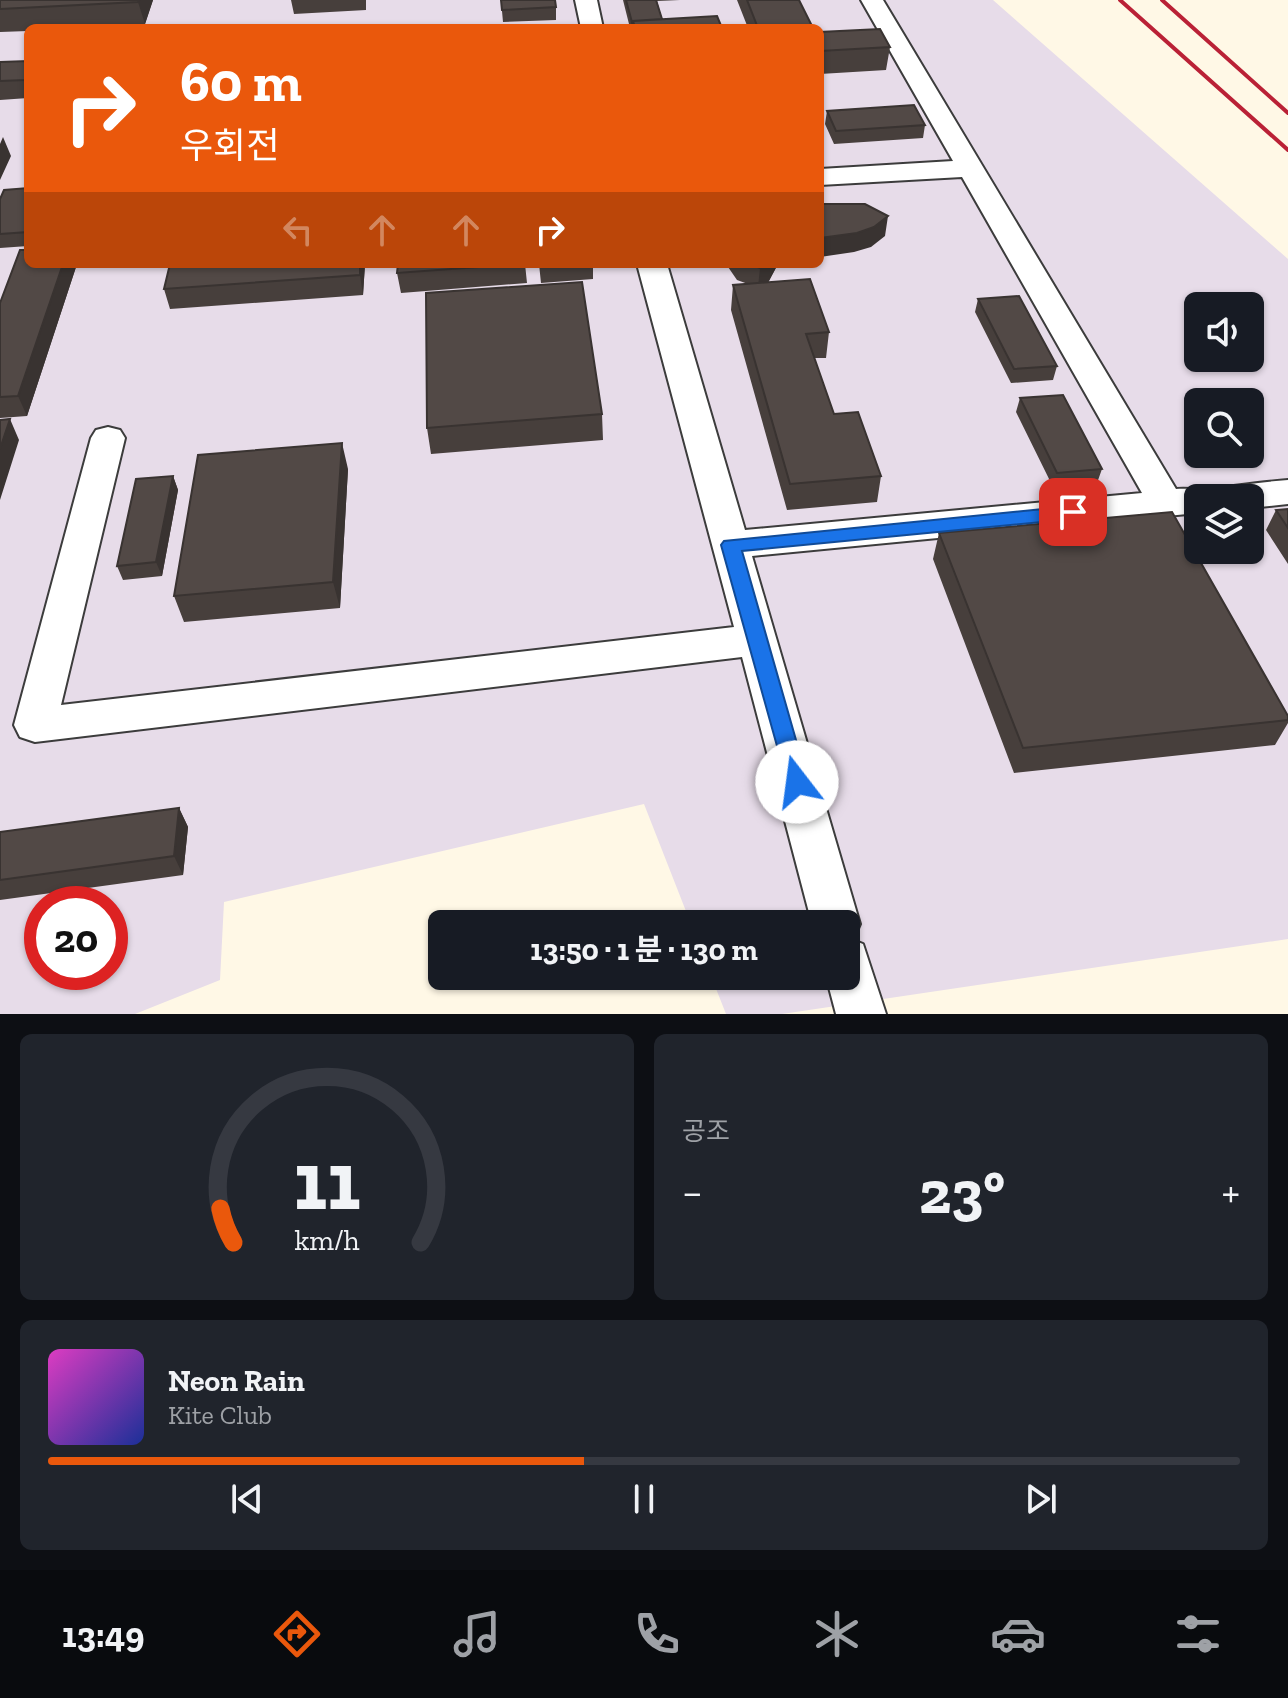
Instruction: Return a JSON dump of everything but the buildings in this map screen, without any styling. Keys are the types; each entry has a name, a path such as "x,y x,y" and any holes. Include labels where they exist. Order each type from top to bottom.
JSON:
{"lane":[{"path":"586,0 591,24"},
{"path":"731,545 1182,502 970,168 872,0"},
{"path":"824,177 970,168"},
{"path":"653,268 832,910"},
{"path":"108,438 35,725 757,640"},
{"path":"1264,494 1288,492"}],"shaded area":[{"path":"0,0 993,0 1288,259 1288,939 782,1014 726,1014 717,990 860,990 860,910 686,910 644,804 224,902 220,980 135,1014 0,1014"}],"railway":[{"path":"1120,0 1288,150"},
{"path":"1162,0 1288,113"}],"route":[{"path":"797,782 731,545 1073,512"}]}
